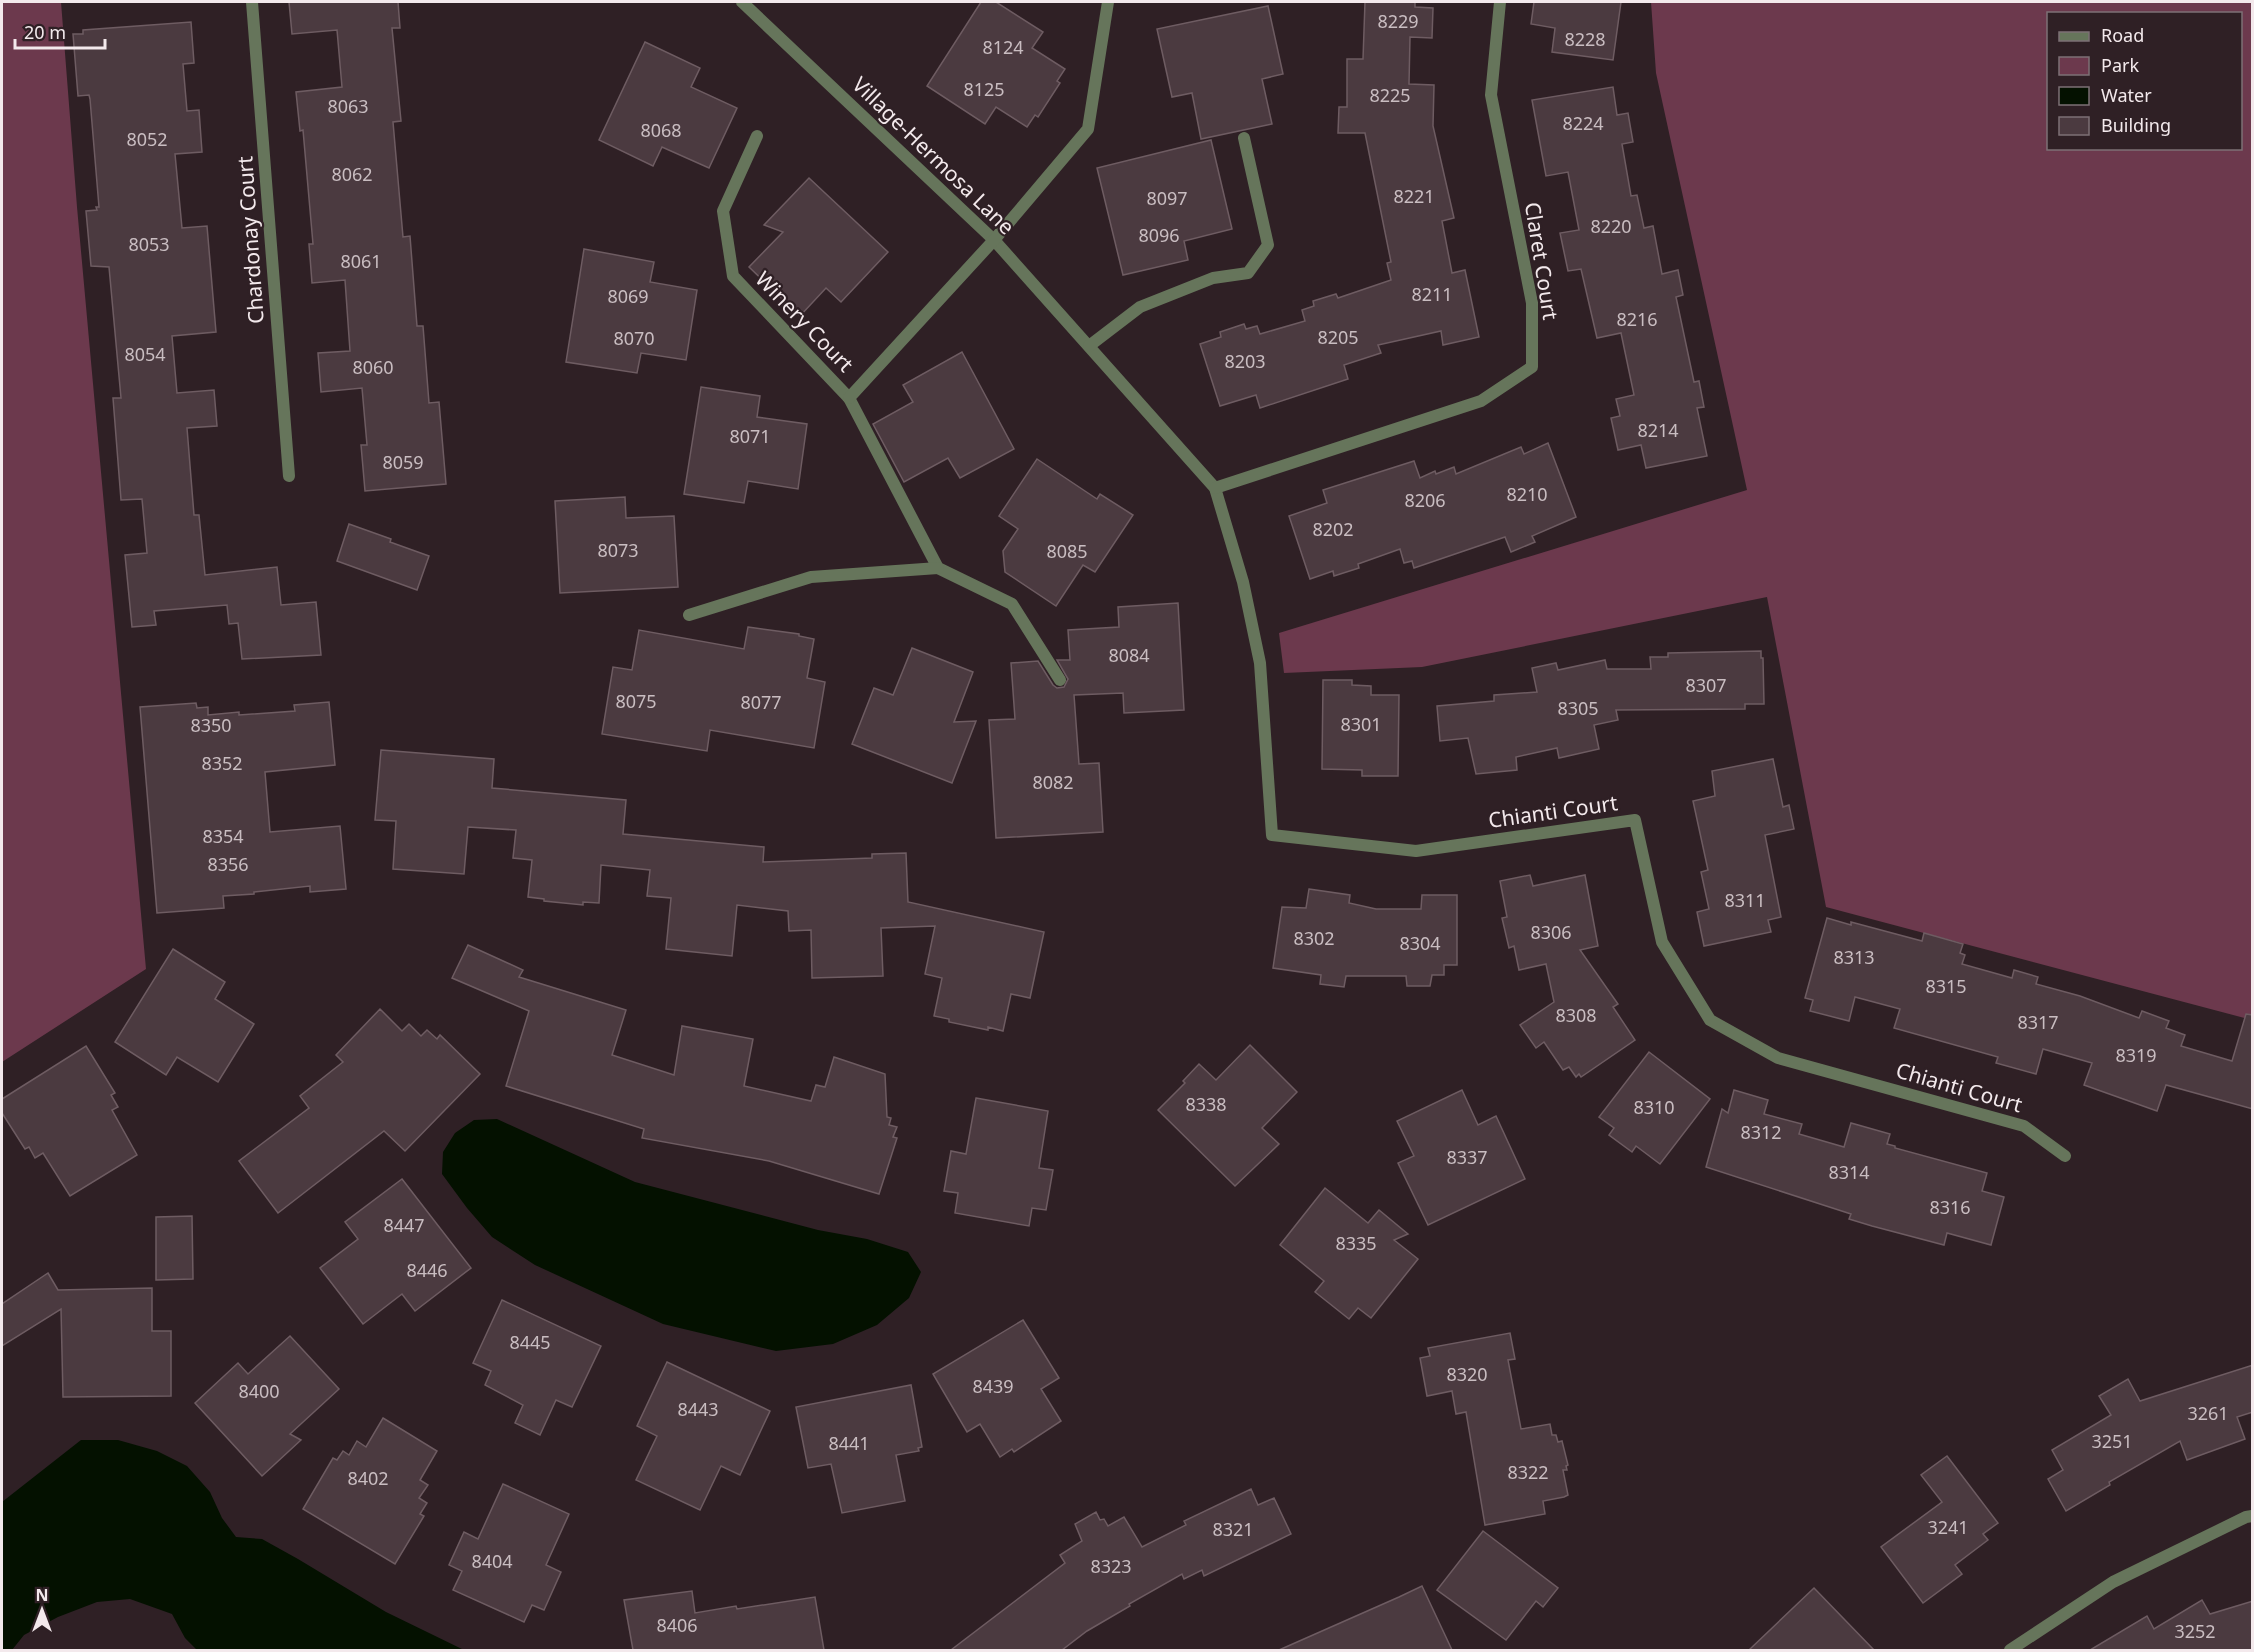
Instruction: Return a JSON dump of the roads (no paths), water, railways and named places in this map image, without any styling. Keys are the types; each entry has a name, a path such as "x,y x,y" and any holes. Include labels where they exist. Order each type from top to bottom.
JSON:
{"street":[{"name":"Chardonay Court","path":"252,2 289,476"},
{"name":"Village-Hermosa Lane","path":"742,2 994,240 1215,488 1243,582 1260,663 1272,835"},
{"name":"Winery Court","path":"849,398 994,240 1088,129 1107,2"},
{"name":"Claret Court","path":"1215,488 1481,401 1532,367 1532,303 1491,95 1500,2"},
{"name":"Winery Court","path":"757,136 723,211 733,276 849,398 938,568"},
{"path":"1089,346 1140,307 1213,278 1248,273 1268,245 1244,138"},
{"path":"689,615 811,577 938,568 1012,604 1060,680"},
{"name":"Chianti Court","path":"1272,835 1416,850 1635,820 1662,942 1710,1020 1778,1058 2024,1126 2065,1156"},
{"path":"2010,1650 2113,1582 2246,1517 2253,1516"}],"water":[{"path":"497,1119 635,1182 818,1230 867,1239 908,1252 921,1272 909,1298 877,1325 833,1344 776,1351 663,1324 535,1265 492,1237 467,1208 442,1174 443,1152 455,1133 474,1120"},
{"path":"81,1440 118,1440 157,1451 187,1466 210,1492 222,1518 236,1537 262,1539 386,1612 464,1650 197,1650 185,1638 172,1614 130,1599 97,1602 58,1617 24,1635 12,1650 2,1650 2,1502"}]}
